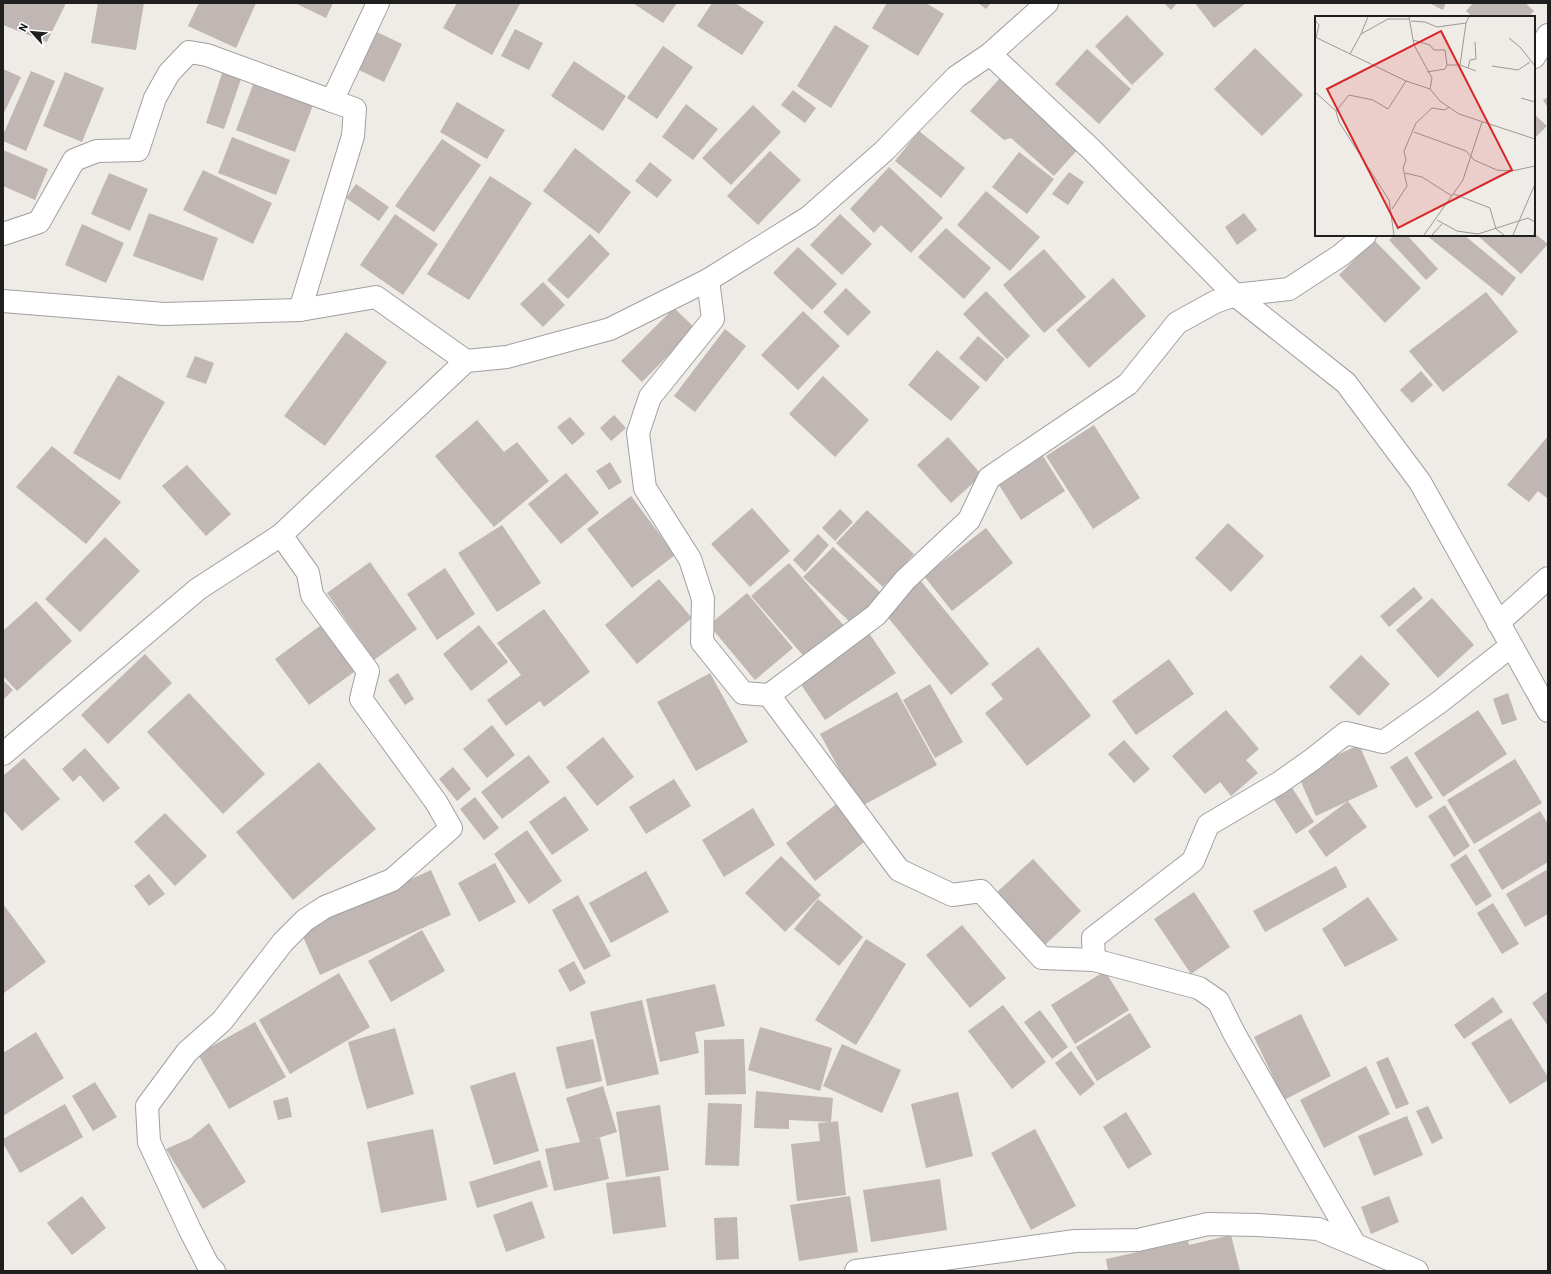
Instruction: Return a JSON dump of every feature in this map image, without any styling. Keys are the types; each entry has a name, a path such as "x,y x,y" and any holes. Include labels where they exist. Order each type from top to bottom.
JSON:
{"street":[{"path":"332,101 378,3"},
{"path":"3,754 198,589 281,535 466,361 506,357 610,329 708,280 809,217 884,151 956,77 990,54 1047,3"},
{"path":"1535,55 1548,34"},
{"path":"3,234 39,222 74,160 97,151 138,150 155,98 169,73 189,52 207,55 355,109 353,136 300,310"},
{"path":"990,54 1092,150 1234,295 1346,383 1420,482 1548,711"},
{"path":"708,280 713,319 650,397 638,433 645,488 690,560 703,599 702,642 743,693 770,694 876,615 905,580 969,520 989,478 1128,384 1177,323 1215,302 1234,295 1290,289 1341,255 1364,236"},
{"path":"3,301 164,314 300,310 376,297 466,361"},
{"path":"214,1271 208,1265 190,1230 149,1142 148,1106 187,1052 222,1021 283,942 305,920 325,907 392,880 451,828 436,802 362,698 368,671 312,595 308,573 281,535"},
{"path":"1498,623 1548,578"},
{"path":"1094,960 1093,938 1193,861 1208,825 1279,783 1346,733 1383,742 1436,704 1511,646"},
{"path":"770,694 899,870 952,894 981,891 1042,958 1094,960 1199,988 1218,1001 1235,1035 1354,1243"},
{"path":"856,1271 1075,1241 1138,1240 1208,1224 1258,1225 1318,1229 1418,1271"}],"building":[{"path":"3,3 66,3 47,42 3,25"},
{"path":"98,3 144,3 136,50 91,43"},
{"path":"199,3 256,3 236,48 188,26"},
{"path":"295,3 333,3 326,18"},
{"path":"457,3 520,4 492,55 443,28"},
{"path":"633,3 677,3 663,23"},
{"path":"712,3 735,3 764,22 742,55 697,26"},
{"path":"887,3 926,3 944,14 918,56 872,28"},
{"path":"978,3 991,3 986,9"},
{"path":"1164,3 1177,3 1171,10"},
{"path":"1195,3 1246,3 1214,28"},
{"path":"1429,3 1446,3 1443,10"},
{"path":"1473,3 1525,3 1534,11 1529,16 1472,16 1466,11"},
{"path":"1127,15 1164,54 1132,85 1095,46"},
{"path":"835,25 869,46 831,108 797,86"},
{"path":"515,29 543,43 529,70 501,56"},
{"path":"375,31 402,44 384,82 357,69"},
{"path":"663,46 693,67 657,119 627,98"},
{"path":"1255,48 1303,95 1262,136 1214,89"},
{"path":"1087,49 1131,89 1099,124 1055,84"},
{"path":"574,61 626,96 603,131 551,96"},
{"path":"3,69 21,77 3,115"},
{"path":"223,70 242,76 224,129 206,123"},
{"path":"31,71 55,81 26,151 3,141 3,135"},
{"path":"65,72 104,88 82,142 43,126"},
{"path":"1001,77 1080,147 1054,176 1011,138 1004,140 970,111"},
{"path":"254,82 313,105 295,152 236,130"},
{"path":"793,90 816,108 805,123 781,105"},
{"path":"1548,97 1548,108 1543,100"},
{"path":"457,102 505,130 487,159 440,132"},
{"path":"686,104 718,129 693,160 662,137"},
{"path":"753,105 781,132 731,185 702,158"},
{"path":"1535,115 1547,126 1536,137 1535,136"},
{"path":"919,131 965,168 941,198 895,161"},
{"path":"232,137 290,160 276,195 218,173"},
{"path":"442,139 481,165 434,232 395,206"},
{"path":"575,148 631,192 599,234 543,191"},
{"path":"3,150 48,169 35,200 3,186"},
{"path":"770,151 801,180 758,225 727,196"},
{"path":"1019,152 1054,179 1027,214 992,187"},
{"path":"650,162 672,180 657,198 635,181"},
{"path":"889,167 943,218 911,253 881,225 874,233 850,209"},
{"path":"203,170 272,203 253,244 183,210"},
{"path":"1069,172 1084,182 1068,205 1052,194"},
{"path":"109,173 148,189 130,231 91,214"},
{"path":"490,176 532,203 469,300 427,274"},
{"path":"356,184 389,207 379,221 346,198"},
{"path":"986,191 1040,237 1010,271 957,225"},
{"path":"149,213 218,238 203,281 133,256"},
{"path":"1244,213 1257,230 1237,245 1225,227"},
{"path":"395,214 438,244 403,295 360,265"},
{"path":"840,214 872,244 842,275 810,245"},
{"path":"82,224 124,243 106,283 65,265"},
{"path":"946,228 991,268 964,299 918,257"},
{"path":"590,234 610,254 568,299 547,280"},
{"path":"1535,234 1548,244 1521,274 1478,236 1535,236"},
{"path":"1394,236 1408,236 1438,269 1426,280 1389,240"},
{"path":"1427,236 1465,236 1516,278 1502,296"},
{"path":"1374,240 1421,288 1385,323 1339,275"},
{"path":"798,247 837,284 812,310 773,273"},
{"path":"1044,249 1086,297 1044,333 1003,285"},
{"path":"1113,278 1146,316 1089,368 1056,330"},
{"path":"543,282 565,305 543,327 520,304"},
{"path":"846,288 871,312 848,336 823,312"},
{"path":"986,291 1030,336 1007,359 963,314"},
{"path":"1486,292 1518,332 1443,392 1409,351"},
{"path":"674,308 695,328 642,382 621,361"},
{"path":"803,311 840,346 798,390 761,355"},
{"path":"725,329 746,346 695,412 674,396"},
{"path":"346,332 387,362 325,446 284,416"},
{"path":"978,336 1005,359 986,382 959,358"},
{"path":"937,350 980,387 951,421 908,385"},
{"path":"195,356 214,363 206,384 186,377"},
{"path":"1421,371 1433,385 1412,403 1400,390"},
{"path":"118,375 165,402 120,480 73,453"},
{"path":"823,376 869,420 835,457 789,414"},
{"path":"614,415 626,428 611,441 600,428"},
{"path":"570,417 585,434 572,445 557,427"},
{"path":"477,420 504,452 517,442 549,481 494,527 435,456"},
{"path":"1094,425 1140,498 1093,529 1046,456"},
{"path":"1548,436 1548,499 1538,491 1529,502 1507,485"},
{"path":"948,437 982,475 951,503 917,465"},
{"path":"52,446 121,502 86,544 16,487"},
{"path":"1043,456 1065,491 1021,520 999,485"},
{"path":"610,462 622,482 609,490 596,471"},
{"path":"187,465 231,514 206,536 162,486"},
{"path":"566,473 599,513 561,544 528,504"},
{"path":"631,496 675,555 632,588 587,529"},
{"path":"752,508 790,551 750,587 711,544"},
{"path":"840,509 853,522 835,541 822,528"},
{"path":"867,510 914,554 883,587 836,543"},
{"path":"1228,523 1264,556 1231,592 1195,558"},
{"path":"502,525 541,583 497,612 458,553"},
{"path":"986,528 1013,563 952,611 924,576"},
{"path":"818,534 829,545 805,572 793,560"},
{"path":"105,537 140,571 80,632 45,599"},
{"path":"833,547 882,594 853,625 803,577"},
{"path":"370,562 417,629 374,660 327,593"},
{"path":"789,563 846,628 808,661 751,596"},
{"path":"445,568 475,614 437,640 407,594"},
{"path":"659,579 692,618 637,664 605,625"},
{"path":"920,580 989,664 951,695 882,610"},
{"path":"1414,587 1423,598 1389,627 1380,616"},
{"path":"747,593 793,648 755,680 709,625"},
{"path":"1432,598 1474,645 1438,678 1396,630"},
{"path":"36,601 72,641 17,691 3,676 3,631"},
{"path":"544,609 590,672 544,707 540,701 506,726 487,700 521,675 497,643"},
{"path":"324,623 358,669 309,705 275,659"},
{"path":"479,625 508,662 471,691 443,654"},
{"path":"869,633 896,673 825,720 798,680"},
{"path":"1038,647 1091,716 1027,766 985,713 1003,699 991,684"},
{"path":"145,654 172,683 108,744 81,715"},
{"path":"1361,655 1390,684 1359,716 1329,687"},
{"path":"1169,659 1194,694 1136,735 1112,701"},
{"path":"398,673 414,699 405,705 388,680"},
{"path":"710,673 748,742 696,771 657,702"},
{"path":"3,680 13,690 3,700"},
{"path":"930,684 963,742 935,758 903,700"},
{"path":"897,692 937,765 860,807 820,734"},
{"path":"189,693 265,774 223,814 147,732"},
{"path":"1508,693 1517,720 1502,725 1493,699"},
{"path":"1226,710 1259,749 1246,760 1258,773 1231,796 1220,782 1205,794 1172,756"},
{"path":"1478,710 1507,754 1443,797 1414,753"},
{"path":"492,725 515,755 487,778 463,749"},
{"path":"603,737 634,777 597,806 566,767"},
{"path":"1124,740 1150,769 1134,783 1108,754"},
{"path":"1359,745 1378,787 1316,816 1297,773"},
{"path":"85,748 120,788 103,802 80,775 73,782 62,769"},
{"path":"529,755 550,782 502,819 481,792"},
{"path":"1407,756 1433,798 1416,808 1390,767"},
{"path":"24,758 60,799 22,831 3,810 3,776"},
{"path":"1515,759 1542,803 1474,844 1447,800"},
{"path":"319,762 376,829 293,900 236,832"},
{"path":"453,767 471,789 457,801 439,779"},
{"path":"674,779 691,806 646,834 629,807"},
{"path":"1291,786 1314,822 1296,834 1273,798"},
{"path":"565,796 589,830 552,855 529,822"},
{"path":"475,797 499,828 484,840 460,809"},
{"path":"1348,801 1367,827 1326,857 1308,831"},
{"path":"839,802 868,839 815,881 786,843"},
{"path":"1445,805 1470,846 1454,857 1428,816"},
{"path":"753,808 775,845 724,877 702,840"},
{"path":"1540,811 1548,824 1548,862 1502,890 1478,850"},
{"path":"165,813 207,856 175,886 134,842"},
{"path":"527,830 562,881 529,904 494,854"},
{"path":"1466,854 1492,896 1476,906 1450,865"},
{"path":"781,856 821,895 785,932 745,893"},
{"path":"1033,859 1081,911 1045,945 996,893"},
{"path":"495,863 516,902 479,922 458,883"},
{"path":"1336,866 1347,887 1265,932 1253,911"},
{"path":"1548,869 1548,914 1525,927 1506,894"},
{"path":"431,870 451,915 320,975 300,930"},
{"path":"646,871 669,912 611,943 589,903"},
{"path":"149,874 165,894 149,906 134,886"},
{"path":"1194,892 1230,947 1191,974 1154,919"},
{"path":"578,895 611,956 584,970 552,910"},
{"path":"1368,897 1398,940 1345,967 1322,929"},
{"path":"818,899 863,937 839,966 794,929"},
{"path":"1493,903 1519,944 1502,954 1477,913"},
{"path":"3,904 46,962 4,993 3,992"},
{"path":"962,925 1006,978 970,1008 926,955"},
{"path":"422,930 445,971 391,1002 368,961"},
{"path":"866,939 906,964 856,1045 815,1020"},
{"path":"574,961 586,983 570,992 558,970"},
{"path":"1105,971 1129,1010 1075,1044 1051,1005"},
{"path":"339,973 370,1027 290,1074 259,1020"},
{"path":"715,984 725,1026 695,1032 699,1053 660,1062 646,999"},
{"path":"1548,991 1548,1026 1532,1003"},
{"path":"1493,997 1503,1012 1464,1039 1454,1025"},
{"path":"642,1000 659,1074 607,1086 590,1012"},
{"path":"1003,1005 1046,1062 1012,1089 968,1031"},
{"path":"1040,1010 1068,1047 1052,1059 1024,1022"},
{"path":"1130,1013 1151,1047 1097,1081 1076,1047"},
{"path":"1301,1014 1331,1076 1284,1100 1254,1037"},
{"path":"1511,1018 1548,1077 1548,1080 1510,1104 1471,1043"},
{"path":"255,1022 286,1077 229,1109 198,1054"},
{"path":"760,1027 832,1048 820,1091 748,1070"},
{"path":"395,1028 414,1094 367,1109 348,1042"},
{"path":"36,1032 64,1078 3,1116 3,1053"},
{"path":"593,1039 602,1081 566,1089 556,1047"},
{"path":"744,1039 746,1094 705,1095 704,1040"},
{"path":"842,1044 901,1070 882,1113 823,1086"},
{"path":"1071,1051 1095,1084 1080,1096 1055,1063"},
{"path":"1388,1057 1409,1104 1396,1109 1376,1062"},
{"path":"1366,1066 1390,1114 1324,1148 1300,1100"},
{"path":"515,1072 539,1151 494,1165 470,1086"},
{"path":"95,1082 117,1117 93,1131 72,1096"},
{"path":"603,1086 617,1132 595,1139 600,1138 609,1179 554,1191 545,1149 580,1142 566,1098"},
{"path":"756,1091 833,1098 831,1122 789,1120 789,1129 754,1128"},
{"path":"958,1092 973,1156 926,1168 911,1104"},
{"path":"288,1097 292,1117 278,1120 273,1101"},
{"path":"708,1103 742,1104 739,1166 705,1165"},
{"path":"65,1104 83,1137 20,1173 3,1143 3,1139"},
{"path":"660,1105 669,1170 626,1177 616,1112"},
{"path":"1428,1106 1443,1138 1432,1144 1416,1111"},
{"path":"1126,1112 1152,1154 1128,1169 1103,1127"},
{"path":"1407,1116 1423,1155 1374,1176 1358,1136"},
{"path":"838,1121 846,1195 797,1201 791,1144 820,1141 818,1123"},
{"path":"209,1123 246,1182 203,1209 166,1149 191,1138"},
{"path":"433,1129 447,1200 381,1213 367,1142"},
{"path":"1035,1129 1076,1206 1031,1230 991,1153"},
{"path":"540,1160 548,1187 477,1208 469,1182"},
{"path":"660,1176 666,1227 613,1234 606,1183"},
{"path":"940,1179 947,1230 871,1242 863,1190"},
{"path":"82,1196 106,1228 72,1255 47,1223"},
{"path":"850,1196 858,1252 799,1261 790,1205"},
{"path":"1389,1196 1399,1222 1371,1234 1361,1207"},
{"path":"532,1201 545,1238 506,1252 493,1215"},
{"path":"737,1217 739,1259 716,1260 714,1218"},
{"path":"1231,1235 1240,1271 1108,1271 1106,1259 1188,1241 1189,1245"}]}
